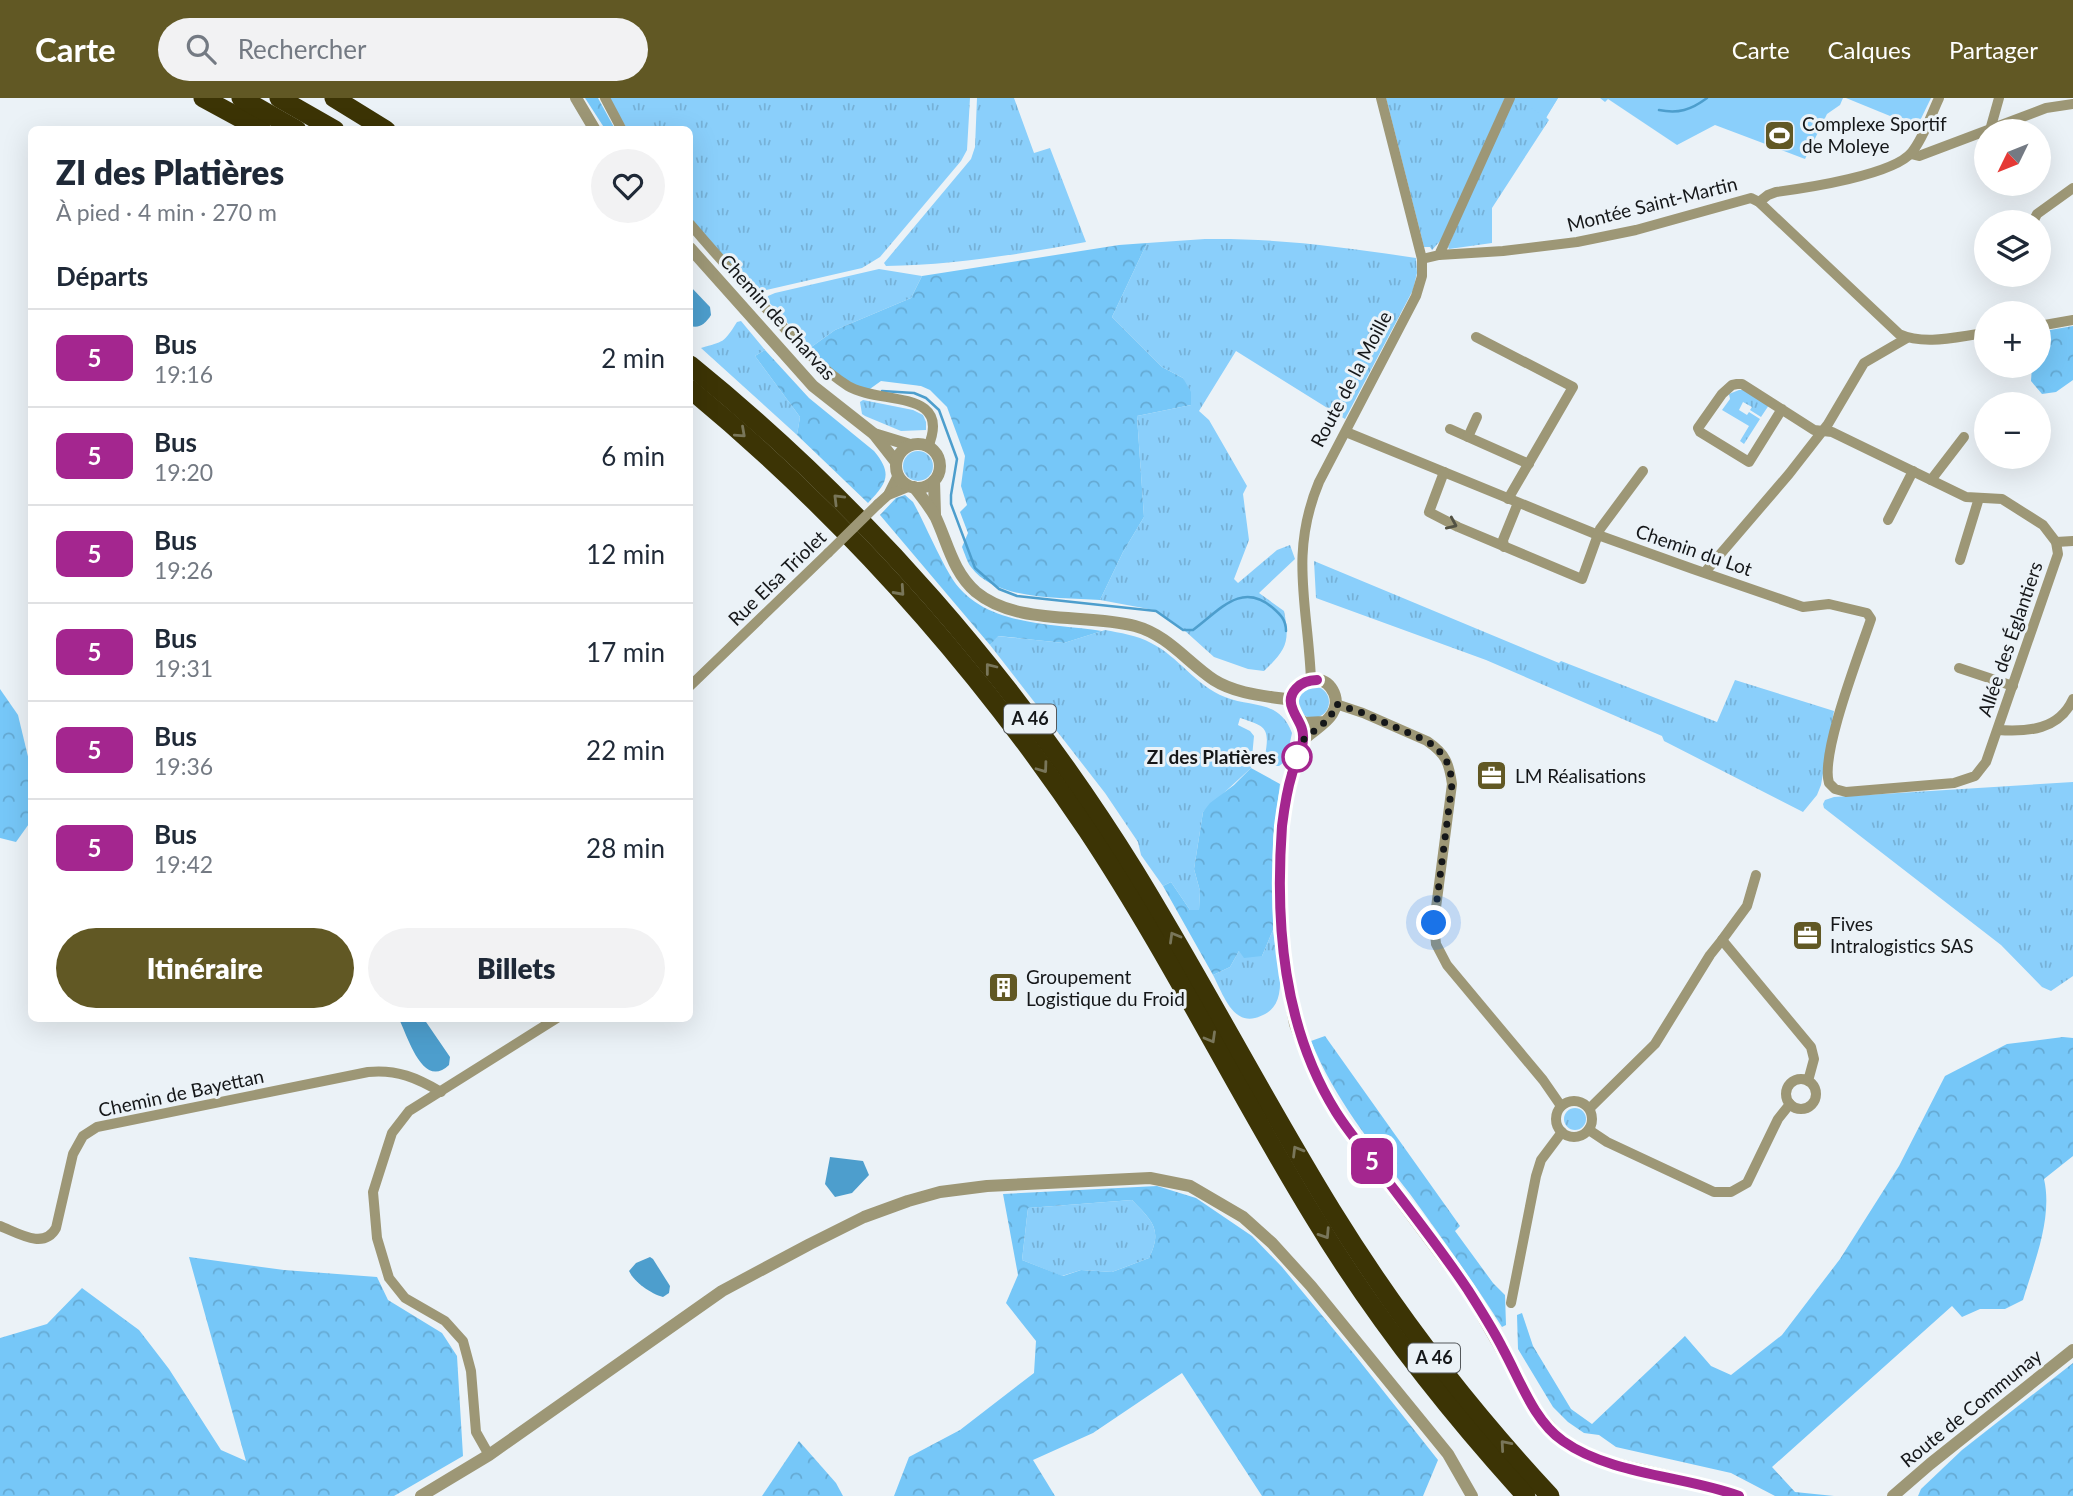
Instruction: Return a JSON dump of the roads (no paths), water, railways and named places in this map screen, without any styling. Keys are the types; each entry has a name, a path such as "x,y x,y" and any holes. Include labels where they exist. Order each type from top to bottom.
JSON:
{"highway":[{"path":"203,98 255,126"},
{"path":"241,98 290,126"},
{"path":"279,98 328,126"},
{"path":"334,98 380,126"},
{"path":"355,98 396,126"},
{"name":"A 46","path":"693,364 869,530 943,612 1030,719 1105,824 1134,870 1286,1133 1358,1251 1453,1383 1550,1496"},
{"name":"A 46","path":"693,392 772,461 854,541 929,623 1012,725 1121,885 1287,1172 1371,1305 1442,1399 1526,1496"}],"street":[{"path":"576,98 593,126"},
{"path":"605,98 620,126"},
{"name":"Route de la Moille","path":"1311,680 1301,565 1304,527 1319,482 1416,296 1422,276 1422,259 1381,98"},
{"path":"1439,255 1510,98"},
{"path":"1915,152 1939,98"},
{"path":"1993,119 1999,98"},
{"path":"2018,119 2046,108 2073,104"},
{"path":"1759,202 1763,197 1776,192 1834,182 1890,167 1915,152 1936,149 1974,136"},
{"path":"2043,210 2073,188"},
{"name":"Montée Saint-Martin","path":"1422,259 1439,255 1577,242 1636,230 1747,199 1759,202 1894,331 1907,338"},
{"path":"693,227 767,310 830,374 851,388 925,407 934,422 934,435 928,447"},
{"name":"Chemin de Charvas","path":"693,251 799,373 874,434 897,469"},
{"path":"2051,324 2073,320"},
{"path":"1705,572 1789,474 1822,430 1864,363 1907,338 1931,340 1974,335"},
{"path":"1476,337 1573,387 1529,464 1513,501 1503,540 1504,547"},
{"name":"Allée des Églantiers","path":"1782,409 1749,462 1700,432 1698,428 1722,394 1732,385 1742,384 1782,409 1814,430 1832,432 1966,497 2002,499 2043,525 2056,542 2058,554 1983,768 1975,776 1961,782 1846,792 1832,786"},
{"path":"1468,437 1477,417"},
{"path":"1450,429 1529,464"},
{"name":"Chemin du Lot","path":"1346,432 1598,535 1803,607 1829,604 1867,613 1871,620 1843,700 1829,758 1828,779 1832,786"},
{"name":"Chemin de Charvas","path":"874,434 910,445"},
{"path":"1931,480 1964,437"},
{"path":"934,481 922,488 902,481 897,469 902,451 910,445 919,444 928,447 938,458 940,466 934,481 935,516"},
{"name":"Rue Elsa Triolet","path":"888,495 897,469"},
{"path":"1444,472 1429,512 1437,518 1582,579 1598,535 1643,471"},
{"path":"1888,520 1913,471"},
{"path":"912,486 935,516 959,572 971,587 994,604 1015,611 1145,629 1165,640 1222,684 1238,690 1291,700"},
{"name":"Rue Elsa Triolet","path":"693,683 878,504 888,495 912,486"},
{"path":"1960,560 1979,498"},
{"path":"2056,542 2073,541"},
{"path":"1959,668 2013,686"},
{"path":"1303,740 1330,718 1336,704 1329,686 1317,680 1297,687 1291,700 1293,711 1300,720 1303,740 1291,776 1282,825 1281,897 1284,965 1296,1024 1312,1068 1332,1105 1468,1291 1537,1412 1561,1440 1600,1460 1705,1485 1739,1496"},
{"path":"1998,730 2042,728 2062,717 2073,699"},
{"path":"1336,704 1427,741 1437,748 1449,763 1452,784 1434,923 1436,944 1447,965 1543,1080 1561,1106"},
{"path":"1300,720 1311,724 1323,722"},
{"path":"1590,1108 1655,1044 1710,955 1747,906 1756,875"},
{"path":"1722,940 1811,1047 1814,1059 1808,1082"},
{"path":"489,1455 476,1432 471,1371 463,1341 445,1321 405,1298 389,1278 377,1238 373,1192 392,1133 410,1111 551,1022"},
{"name":"Chemin de Bayettan","path":"0,1226 35,1240 46,1240 52,1236 73,1154 83,1136 97,1127 387,1070 406,1074 441,1092"},
{"path":"1799,1079 1808,1082 1815,1094 1812,1103 1804,1109 1790,1104 1786,1096 1790,1083 1799,1079"},
{"path":"1579,1101 1590,1108 1593,1116 1589,1130 1584,1134 1575,1137 1558,1128 1556,1116 1566,1102 1579,1101"},
{"path":"1589,1130 1607,1142 1714,1192 1731,1192 1747,1183 1778,1119 1790,1104"},
{"path":"1511,1303 1536,1176 1541,1160 1562,1132"},
{"path":"421,1496 489,1455 722,1291 864,1217 940,1192 987,1186 1150,1178 1190,1186 1243,1217 1272,1243 1311,1286 1448,1454 1472,1496"},
{"name":"Route de Communay","path":"1893,1496 2073,1350"}],"waterway":[{"path":"1659,110 1684,110 1707,98"},
{"path":"882,391 914,393 926,398 939,410 957,459 951,504 975,568 999,589 1017,596 1156,611 1183,630 1193,630 1230,602 1251,597 1261,600 1281,615 1286,631"}],"place":[{"name":"Complexe Sportif de Moleye","path":"1779,135"},
{"name":"ZI des Platières","path":"1297,757"},
{"name":"LM Réalisations","path":"1492,776"},
{"name":"Fives Intralogistics SAS","path":"1807,935"},
{"name":"Groupement Logistique du Froid","path":"1003,988"}]}
